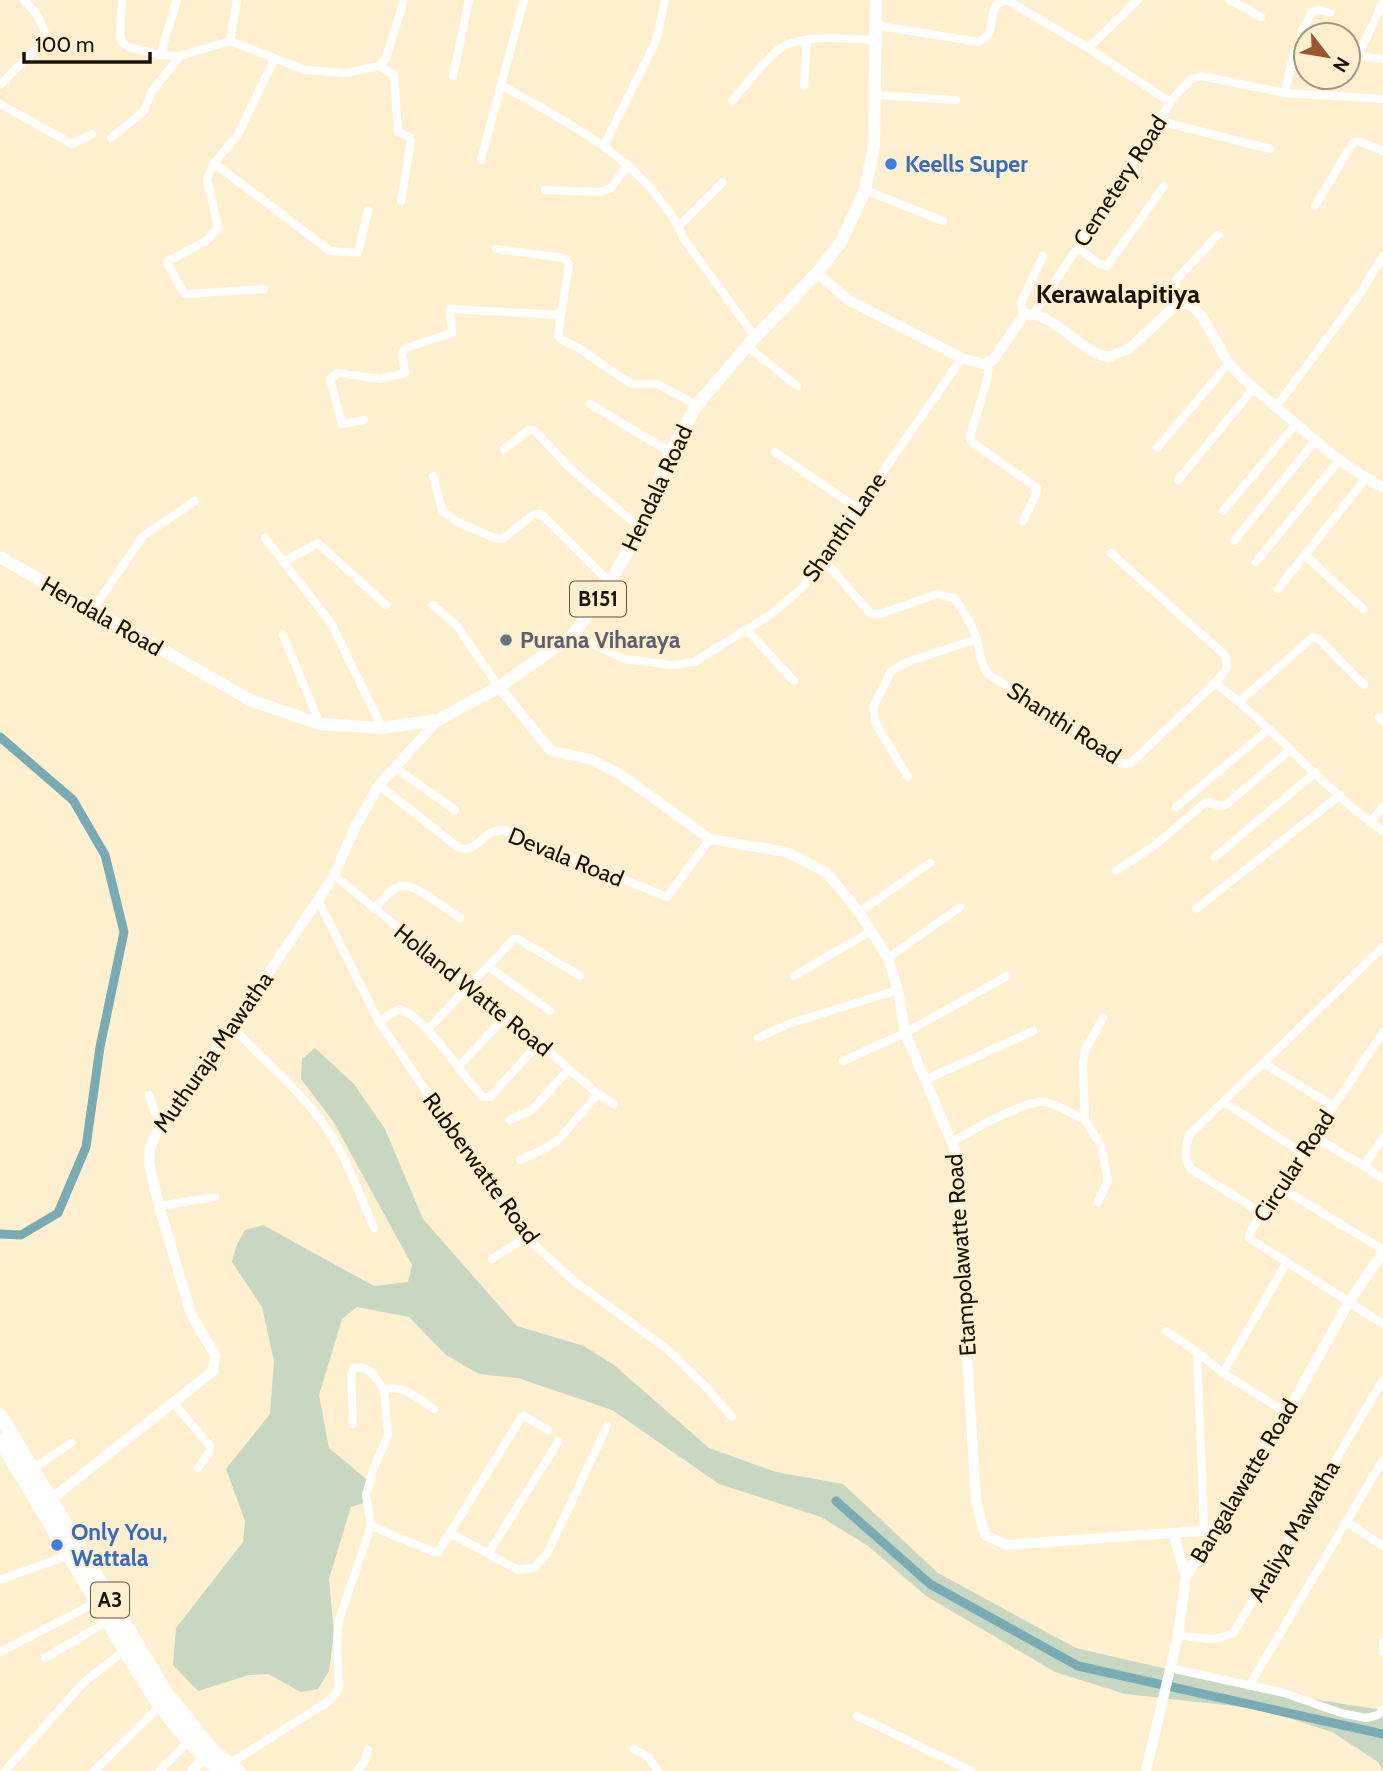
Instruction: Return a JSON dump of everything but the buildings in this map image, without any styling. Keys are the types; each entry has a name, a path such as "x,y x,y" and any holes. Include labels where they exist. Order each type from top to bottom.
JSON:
{"highway":[{"name":"A3","path":"0,1415 32,1468 45,1504 69,1555 125,1650 188,1742 229,1769"},
{"name":"A3","path":"0,1440 45,1504 208,1754"}],"main road":[{"name":"Hendala Road","path":"0,557 250,700 320,724 382,728 438,720 499,687 573,635 610,583 640,528 670,452 697,405 751,341 817,273 841,242 865,190 874,146 876,0"}],"street":[{"path":"0,85 46,39 46,32 30,5 24,0"},
{"path":"122,0 120,34 122,42 128,47 160,55 180,56 230,41 304,70 346,73 379,65 386,58 404,0"},
{"path":"160,55 177,0"},
{"path":"230,41 237,0"},
{"path":"453,76 468,0"},
{"path":"481,160 524,0"},
{"path":"604,145 656,41 665,0"},
{"name":"Cemetery Road","path":"875,25 978,42 987,38 990,33 997,4 1007,0 1088,48 1170,102 1077,247 1029,315"},
{"path":"1088,48 1138,0"},
{"path":"1230,0 1261,17"},
{"path":"1362,49 1383,2"},
{"path":"1307,21 1312,12 1320,10 1329,13"},
{"path":"732,101 781,47 807,40 874,40"},
{"path":"804,86 807,40"},
{"path":"111,138 144,111 152,91 180,56"},
{"path":"1362,56 1383,59"},
{"path":"264,289 186,294 168,261 206,241 218,228 207,179 214,163 237,136 274,60"},
{"path":"1285,93 1292,61"},
{"path":"379,65 394,75 398,132 410,137 411,141 401,201"},
{"path":"1170,102 1191,79 1201,76 1285,93 1383,99"},
{"path":"500,85 604,145 628,164 652,189 679,226 682,236 751,341 797,386"},
{"path":"874,95 956,100"},
{"path":"0,104 72,144 92,134"},
{"path":"1160,121 1270,149"},
{"path":"1315,206 1354,142 1358,141 1383,151"},
{"path":"214,163 330,251 358,253 368,210"},
{"path":"545,190 601,192 611,188 628,164"},
{"path":"679,226 723,181"},
{"path":"1077,247 1099,264 1107,266 1164,186"},
{"path":"865,190 943,221"},
{"path":"1176,305 1176,280 1218,235"},
{"path":"496,249 567,260 569,264 558,335 560,339 577,347 632,384 657,384 697,405"},
{"path":"1043,256 1021,303 1029,315 1044,318 1097,354 1109,357 1130,348 1176,305 1186,303 1197,312 1229,363 1253,389 1315,441 1383,487"},
{"path":"1276,407 1360,294 1383,256"},
{"path":"817,273 848,300 977,364 989,363 1029,315"},
{"path":"364,420 342,424 330,379 333,375 338,373 380,379 405,373 402,353 406,348 452,334 450,309 561,316"},
{"name":"Shanthi Lane","path":"573,635 624,659 673,665 694,662 770,615 802,588 962,358"},
{"path":"989,363 988,376 970,437 972,442 1037,488 1037,494 1023,521"},
{"path":"1157,447 1229,363"},
{"path":"1178,480 1253,389"},
{"path":"590,404 670,452"},
{"path":"1223,511 1296,424"},
{"path":"504,449 529,430 534,430 571,469 640,528"},
{"path":"1234,541 1315,441"},
{"path":"775,452 857,508"},
{"path":"1256,562 1340,459"},
{"path":"433,476 442,510 457,522 503,539 534,514 541,514 610,583"},
{"path":"1278,589 1366,478"},
{"path":"92,611 143,536 195,501"},
{"path":"265,538 331,623 382,728"},
{"path":"284,562 318,543 386,605"},
{"path":"1111,553 1226,656 1227,668 1215,683 1240,701 1340,795 1383,831"},
{"path":"1305,555 1363,609"},
{"name":"Shanthi Road","path":"822,558 870,612 878,614 937,594 954,598 977,639 980,662 988,674 1124,764 1132,763 1215,683"},
{"path":"433,605 457,626 499,687"},
{"path":"746,629 794,681"},
{"path":"283,635 320,724"},
{"path":"1240,701 1312,637 1319,639 1364,685"},
{"path":"908,777 873,715 873,707 891,671 907,662 977,639"},
{"name":"Etampolawatte Road","path":"499,687 551,751 590,758 611,769 710,839 786,852 826,872 859,912 888,958 898,990 905,1033 953,1141 964,1280 976,1501 985,1535 1007,1545 1208,1530"},
{"name":"Muthuraja Mawatha","path":"45,1504 213,1371 215,1355 191,1314 159,1206 149,1164 150,1147 160,1126 232,1027 334,875 356,825 379,785 438,720"},
{"path":"1176,807 1269,729"},
{"path":"1116,871 1154,846 1206,802 1222,806 1227,804 1291,749"},
{"path":"394,767 455,810"},
{"path":"1215,857 1316,772"},
{"name":"Devala Road","path":"379,785 466,851 494,830 503,830 667,897 710,839"},
{"path":"1196,909 1340,795"},
{"path":"1370,822 1383,807"},
{"path":"859,912 930,863"},
{"name":"Holland Watte Road","path":"334,875 540,1043 598,1094 614,1104"},
{"path":"374,909 392,891 400,886 407,886 460,919"},
{"name":"Rubberwatte Road","path":"318,900 379,1022 527,1237 574,1281 667,1349 732,1417"},
{"path":"888,958 960,907"},
{"path":"794,976 871,931"},
{"path":"427,1030 510,942 518,939 580,976"},
{"path":"1263,1214 1191,1169 1187,1163 1186,1147 1190,1134 1383,947"},
{"path":"489,967 550,1012"},
{"path":"843,1061 905,1033 1007,976"},
{"path":"758,1038 788,1024 898,990"},
{"path":"379,1022 399,1009 407,1011 427,1030 481,1095 489,1097 540,1043"},
{"path":"458,1067 506,1016"},
{"path":"1098,1202 1108,1180 1101,1146 1085,1120 1083,1063 1085,1050 1103,1017"},
{"path":"232,1027 308,1105 327,1129 342,1155 374,1228"},
{"path":"925,1080 1033,1031"},
{"name":"Circular Road","path":"1349,1302 1249,1238 1250,1232 1383,1032"},
{"path":"1263,1063 1333,1106"},
{"path":"510,1120 532,1110 569,1069"},
{"path":"520,1160 559,1139 598,1094"},
{"path":"149,1095 160,1126"},
{"path":"1224,1101 1302,1153"},
{"path":"953,1141 1003,1115 1036,1102 1046,1102 1085,1120"},
{"path":"1313,1136 1383,1179"},
{"path":"1364,1166 1383,1138"},
{"path":"1280,1188 1383,1251"},
{"path":"159,1206 215,1197"},
{"path":"492,1259 527,1237"},
{"name":"Bangalawatte Road","path":"1146,1771 1178,1635 1186,1577 1208,1530 1287,1413 1349,1302 1383,1251"},
{"path":"1223,1373 1287,1262"},
{"path":"1349,1302 1383,1324"},
{"path":"1166,1331 1223,1373 1287,1413"},
{"path":"1197,1352 1208,1530"},
{"path":"229,1769 330,1700 337,1692 339,1620 371,1526 366,1495 388,1435 384,1390 367,1368 360,1366 354,1368 351,1375 353,1424"},
{"name":"Araliya Mawatha","path":"1178,1635 1212,1639 1226,1637 1234,1632 1383,1380"},
{"path":"384,1390 392,1387 400,1389 434,1409"},
{"path":"173,1402 209,1446 209,1453 198,1468"},
{"path":"371,1526 438,1552 519,1421 524,1416 548,1430"},
{"path":"450,1533 518,1570 534,1568 547,1553 607,1426"},
{"path":"488,1554 558,1442"},
{"path":"32,1468 72,1443"},
{"path":"1249,1686 1383,1460"},
{"path":"1345,1521 1383,1546"},
{"path":"1173,1533 1186,1577"},
{"path":"0,1580 69,1555"},
{"path":"0,1652 97,1602"},
{"path":"45,1658 108,1621"},
{"path":"1383,1642 1383,1652"},
{"path":"5,1771 83,1683 125,1650"},
{"path":"1170,1668 1284,1693 1341,1713 1366,1718 1378,1715 1383,1709"},
{"path":"94,1771 161,1705"},
{"path":"857,1716 971,1771"},
{"path":"159,1771 188,1742"},
{"path":"357,1771 365,1761 368,1749"},
{"path":"634,1749 648,1757 658,1771"},
{"path":"192,1771 208,1754"}],"green space":[{"path":"315,1048 354,1084 385,1129 423,1219 517,1326 584,1346 614,1365 709,1448 776,1472 843,1484 938,1573 1076,1648 1266,1692 1383,1710 1383,1771 1378,1762 1332,1732 1261,1709 1125,1694 1055,1672 926,1596 868,1546 821,1517 719,1484 612,1410 518,1378 479,1374 446,1355 409,1317 357,1307 342,1319 319,1395 329,1448 371,1483 370,1501 351,1507 329,1579 334,1633 329,1671 318,1689 301,1692 268,1674 249,1675 198,1691 173,1665 176,1628 243,1542 245,1521 226,1469 270,1414 274,1361 262,1307 232,1262 237,1244 245,1230 263,1225 374,1286 408,1282 412,1265 333,1121 301,1079 302,1059"}],"waterway":[{"path":"0,737 73,800 105,855 124,932 100,1047 86,1147 58,1213 21,1235 0,1234"},
{"path":"838,1503 836,1501 930,1584 1078,1666 1383,1734"}],"place":[{"name":"Keells Super","path":"891,164"},
{"name":"Purana Viharaya","path":"506,640"},
{"name":"Only You, Wattala","path":"57,1545"}],"district":[{"name":"Kerawalapitiya","path":"1118,294"}]}
